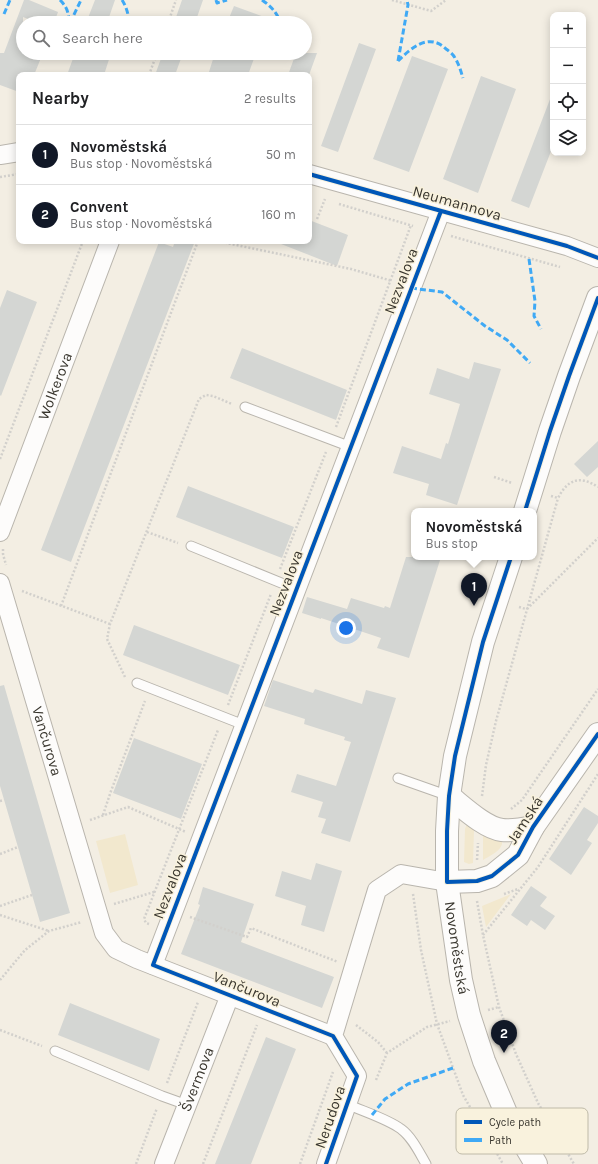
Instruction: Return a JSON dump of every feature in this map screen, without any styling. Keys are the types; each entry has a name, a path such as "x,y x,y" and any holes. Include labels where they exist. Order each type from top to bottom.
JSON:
{"street":[{"path":"0,155 16,152"},
{"name":"Neumannova","path":"312,175 567,246 598,258"},
{"name":"Nezvalova","path":"153,965 441,211"},
{"name":"Wolkerova","path":"0,532 109,244"},
{"path":"526,508 550,431 598,298"},
{"name":"Novoměstská","path":"504,1108 484,1061 468,1015 461,980 447,882 447,831 449,796 455,756 483,642 509,560"},
{"name":"Vančurova","path":"0,583 104,933 116,949 137,959 333,1036"},
{"name":"Jamská","path":"447,882 476,881 492,876 518,855 533,827 598,734"},
{"path":"449,796 490,826 501,830 533,827"},
{"path":"333,1036 377,890 401,874 447,882"},
{"name":"Švermova","path":"164,1164 230,995"},
{"name":"Nerudova","path":"326,1164 357,1076 333,1036"},
{"name":"Novoměstská","path":"530,1154 536,1164"}],"lane":[{"path":"245,407 351,447"},
{"path":"191,546 296,589"},
{"path":"137,683 244,725"},
{"path":"398,778 449,796"},
{"path":"55,1051 187,1105"},
{"path":"347,1104 385,1120 401,1129 413,1142 426,1164"}],"path":[{"path":"170,16 176,0"},
{"path":"392,0 431,11 446,0"},
{"path":"150,72 154,60"},
{"path":"0,177 16,174"},
{"path":"97,909 154,892 331,439 412,225 325,199 317,219"},
{"path":"433,231 560,267"},
{"path":"0,459 82,244"},
{"path":"61,606 197,244"},
{"path":"231,244 351,269 391,281"},
{"path":"137,683 128,684 107,639 110,624 199,399 206,395 213,396 241,408 245,407"},
{"path":"541,1108 516,1054 499,1007 477,904 476,881 479,819 489,747 558,498"},
{"path":"147,532 184,546 191,546"},
{"path":"526,609 598,538"},
{"path":"19,590 110,624"},
{"path":"519,607 526,609"},
{"path":"150,688 103,815 128,807 179,829"},
{"path":"507,810 522,800 598,689"},
{"path":"483,935 538,867 598,774"},
{"path":"0,801 4,800"},
{"path":"0,854 18,847"},
{"path":"410,875 420,950 437,1024 463,1095 471,1108"},
{"path":"0,906 32,895"},
{"path":"173,911 247,937 251,928 339,962"},
{"path":"0,915 49,931"},
{"path":"0,980 25,950 49,931 83,922"},
{"path":"136,1164 204,985"},
{"path":"203,1164 259,1021"},
{"path":"352,1021 357,1027 378,1042 387,1053 427,1027 437,1024"},
{"path":"0,1030 55,1051"},
{"path":"300,1164 335,1065"},
{"path":"497,1154 503,1164"},
{"path":"568,1154 574,1164"}],"shaded area":[{"path":"467,824 474,830 473,863 469,864 464,862 465,829"},
{"path":"125,834 138,885 110,893 96,841"},
{"path":"483,834 502,840 502,844 496,852 483,860"},
{"path":"511,894 486,927 482,906"}],"building":[{"path":"24,0 29,0 58,12 57,16 18,16"},
{"path":"95,0 115,0 109,16 89,16"},
{"path":"182,0 203,0 197,16 176,16"},
{"path":"234,6 261,16 230,16"},
{"path":"16,21 16,60 40,60 35,72 16,72 16,91 0,85 0,53 4,53"},
{"path":"359,43 376,49 338,152 321,146"},
{"path":"312,53 317,53 310,72 289,72 293,60 312,60"},
{"path":"412,56 448,69 409,172 373,159"},
{"path":"72,60 109,60 105,72 68,72"},
{"path":"160,60 180,60 176,72 156,72"},
{"path":"213,60 253,60 249,72 209,72"},
{"path":"481,76 516,89 478,193 443,179"},
{"path":"550,99 550,154 529,208 511,201"},
{"path":"312,221 348,235 337,266 281,244 312,244"},
{"path":"158,244 165,244 173,247 174,244 194,244 71,562 41,550"},
{"path":"7,290 37,302 1,396 0,308"},
{"path":"242,348 347,390 336,420 230,378"},
{"path":"474,362 501,369 457,505 426,495 429,484 393,473 402,446 441,459 446,443 448,444 460,404 429,394 437,368 469,379"},
{"path":"598,441 598,467 587,477 574,464"},
{"path":"188,486 294,527 282,558 176,517"},
{"path":"406,557 411,557 411,560 440,560 409,658 377,648 381,638 302,613 307,597 347,609 351,598 384,608 385,606 390,608"},
{"path":"134,625 240,665 228,695 123,655"},
{"path":"273,680 313,693 315,689 362,704 366,690 396,698 350,842 321,833 326,819 318,817 323,802 291,792 297,774 336,786 351,742 344,740 345,737 304,724 305,719 264,706"},
{"path":"4,685 70,913 40,922 0,786 0,686"},
{"path":"134,738 202,764 181,819 113,793"},
{"path":"584,807 598,816 598,823 587,840 592,843 571,875 549,859"},
{"path":"316,863 342,871 324,932 301,925 306,906 275,896 282,871 311,880"},
{"path":"531,886 547,897 540,906 555,916 545,930 531,920 527,926 511,915"},
{"path":"203,887 254,904 241,942 334,977 322,1008 181,954 200,905 198,904"},
{"path":"70,1003 160,1039 149,1071 58,1035"},
{"path":"266,1037 296,1049 251,1164 215,1164"}],"marked path":[{"path":"4,14 10,0"},
{"path":"60,0 69,16"},
{"path":"73,16 81,0"},
{"path":"122,0 128,16"},
{"path":"216,0 217,3 227,0"},
{"path":"262,0 277,16"},
{"path":"398,61 408,5 407,0"},
{"path":"398,61 414,47 427,42 433,42 440,44 453,55 458,63 463,78"},
{"path":"529,259 535,301 534,316 541,329"},
{"path":"411,288 442,292 485,326 507,340 530,363"},
{"path":"372,1115 385,1099 408,1084 453,1068"}],"cycle path":[{"path":"312,175 567,246 598,258"},
{"path":"326,1164 357,1076 333,1036 153,965 441,211"},
{"path":"526,508 550,431 598,298"},
{"path":"510,560 483,642 455,756 449,796 447,882 477,881 492,876 518,855 533,827 598,734"}],"place":[{"name":"Novoměstská","path":"474,606"},
{"name":"Convent","path":"504,1053"}]}
